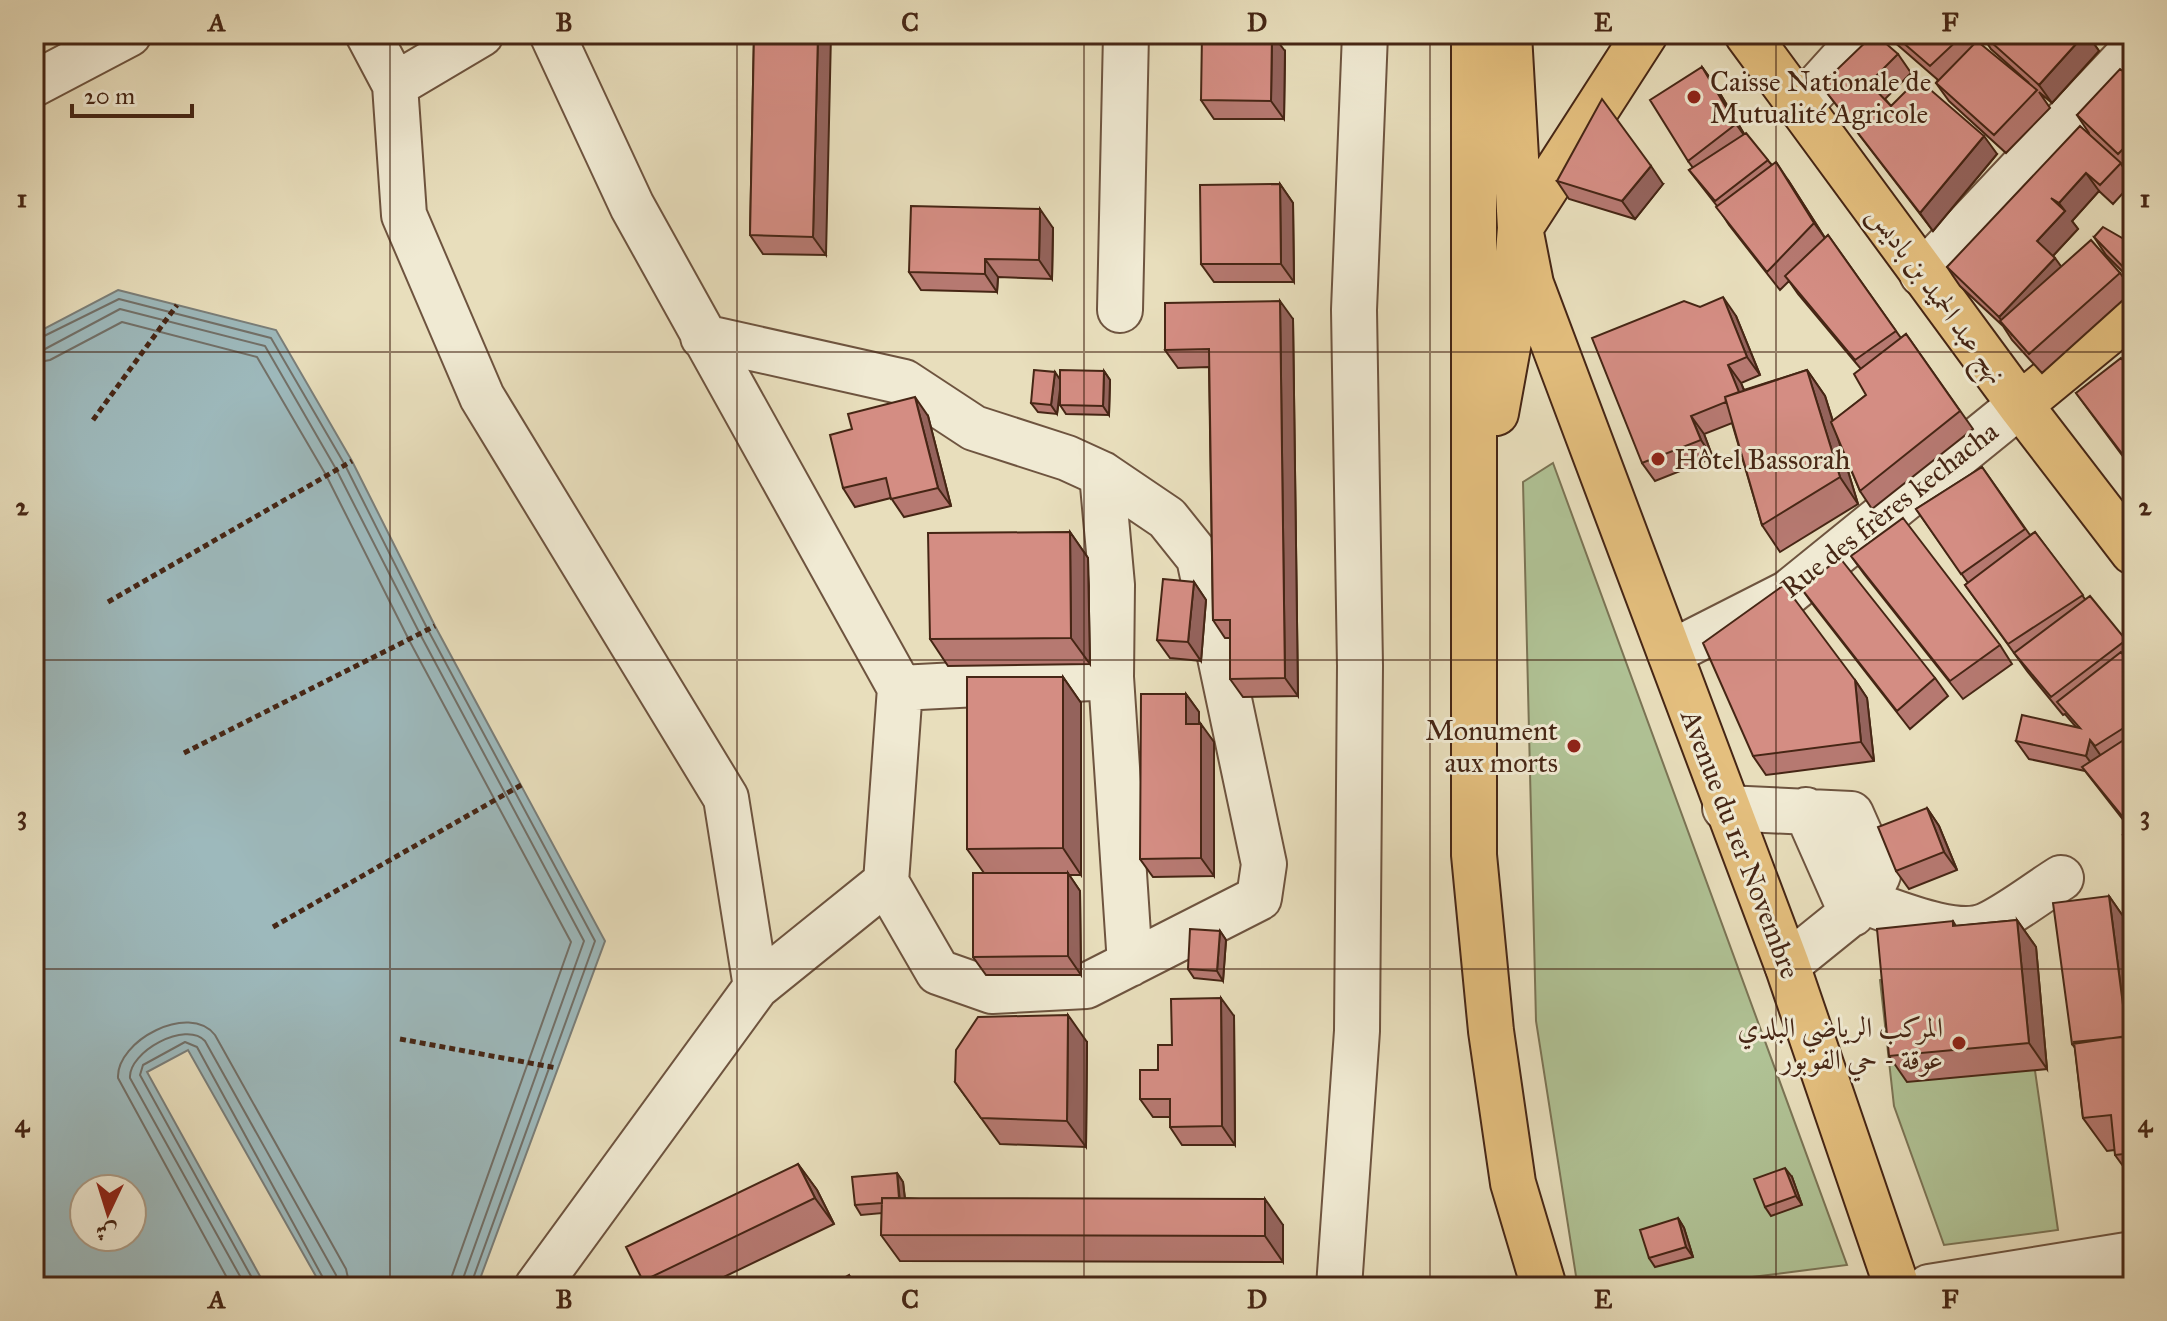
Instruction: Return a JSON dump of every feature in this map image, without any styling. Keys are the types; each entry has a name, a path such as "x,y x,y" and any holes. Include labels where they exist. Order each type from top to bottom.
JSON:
{"main road":[{"path":"1474,34 1474,855 1491,1031 1513,1183 1544,1287"},
{"path":"1509,34 1520,228 1531,284 1593,449"},
{"path":"1476,527 1512,325 1520,228 1645,34"},
{"name":"نهج عبد الحميد بن باديس","path":"1747,34 1922,274 2133,552"},
{"path":"1476,237 1485,266 1512,325 1593,449"},
{"path":"2020,405 2130,319"},
{"name":"Avenue du 1er Novembre","path":"1593,449 1725,808 1787,965 1897,1287"}],"street":[{"path":"34,84 129,34"},
{"path":"368,34 395,85 404,215 482,397 726,798 756,987"},
{"path":"395,85 481,34"},
{"path":"552,34 632,206 703,337 900,688 886,882 938,972 992,991 1086,986 1259,898 1264,864 1199,558 1167,518 1102,474 1067,458 974,428 904,382 703,337"},
{"path":"1120,310 1126,34"},
{"path":"1339,1287 1357,1031 1360,666 1354,310 1365,34"},
{"path":"1800,106 1865,34"},
{"path":"1922,274 2133,50"},
{"name":"Rue des frères kechacha","path":"1670,653 1788,593 2020,405"},
{"path":"1102,474 1112,585 1111,677 1130,964"},
{"path":"900,688 1111,677"},
{"path":"1725,808 1806,810 1859,908 1924,922 1961,929 1984,927 2061,878"},
{"path":"537,1287 756,987 886,882"},
{"path":"1787,965 1859,908"},
{"path":"1929,1287 2133,1254"}],"path":[{"path":"93,420 177,305"},
{"path":"108,602 352,461"},
{"path":"184,753 435,626"},
{"path":"273,927 523,784"},
{"path":"400,1039 557,1068"}],"green space":[{"path":"1553,463 1847,1265 1672,1287 1592,1287 1576,1276 1536,1021 1523,482"},
{"name":"المركب الرياضي البلدي عوقة - حي الفوبور","path":"2019,960 2058,1230 1944,1245 1894,1106 1880,980"}],"water":[{"path":"118,290 276,330 352,461 435,626 605,941 477,1287 322,1287 188,1050 147,1072 266,1287 34,1287 34,334"}],"building":[{"path":"754,34 818,34 813,237 750,235"},
{"path":"1202,34 1272,34 1271,101 1201,100"},
{"path":"1874,34 1898,54 1869,83 1891,106 1918,79 1984,136 1920,213 1821,85"},
{"path":"1893,34 1964,34 1930,66"},
{"path":"1982,34 2085,34 2039,85"},
{"path":"1977,41 2037,90 1994,135 1936,83"},
{"path":"2133,55 2133,73 2124,65"},
{"path":"1702,67 1736,124 1688,161 1650,100"},
{"path":"2120,69 2133,79 2133,139 2118,154 2077,115"},
{"path":"1602,99 1651,166 1622,201 1557,181"},
{"path":"2080,126 2121,163 2100,185 2086,173 2059,203 2051,198 2065,211 2037,241 2055,258 1999,317 1947,267"},
{"path":"1746,133 1768,160 1715,201 1689,170"},
{"path":"1776,162 1814,223 1767,272 1716,207"},
{"path":"1280,184 1281,264 1201,264 1200,185"},
{"path":"911,206 1040,209 1039,260 985,259 985,274 909,272"},
{"path":"2103,227 2124,239 2133,231 2133,271 2130,274 2094,237"},
{"path":"1828,235 1896,331 1855,360 1785,276"},
{"path":"2091,240 2120,273 2029,354 2000,321"},
{"path":"1723,297 1747,357 1728,365 1739,392 1725,397 1726,402 1691,416 1701,440 1642,463 1592,338 1684,301 1700,307"},
{"path":"1280,301 1285,678 1230,679 1230,620 1213,620 1209,349 1165,350 1165,303"},
{"path":"1906,334 1960,411 1860,491 1831,422 1866,395 1854,374"},
{"path":"2121,358 2133,373 2133,468 2076,393"},
{"path":"1034,370 1055,372 1051,405 1031,403"},
{"path":"1060,370 1104,371 1103,406 1060,405"},
{"path":"1807,370 1840,477 1762,525 1725,397"},
{"path":"915,397 938,488 891,499 886,478 843,488 830,435 852,429 848,414"},
{"path":"1982,467 2025,529 1961,574 1916,509"},
{"path":"1903,518 2000,645 1950,681 1851,556"},
{"path":"1070,532 1071,638 930,639 928,533"},
{"path":"2035,532 2083,595 2008,644 1965,585"},
{"path":"1840,558 1935,678 1897,711 1801,588"},
{"path":"1163,579 1194,582 1188,642 1157,640"},
{"path":"1784,585 1855,680 1861,742 1753,756 1703,643"},
{"path":"2090,596 2126,640 2051,697 2014,653"},
{"path":"2121,652 2133,669 2133,722 2095,746 2090,740 2086,756 2016,741 2022,715 2080,728 2057,702"},
{"path":"967,677 1063,677 1063,848 967,849"},
{"path":"1141,694 1186,694 1186,724 1201,724 1201,858 1140,859"},
{"path":"2133,734 2133,808 2122,816 2082,767"},
{"path":"1927,808 1944,852 1896,871 1878,827"},
{"path":"2133,828 2133,846 2123,835"},
{"path":"973,873 1068,873 1068,956 973,957"},
{"path":"2109,896 2127,1036 2072,1044 2053,903"},
{"path":"2017,920 2029,1043 1889,1056 1877,929 1953,921 1953,926"},
{"path":"1190,929 1220,931 1217,971 1188,969"},
{"path":"1221,998 1222,1126 1170,1127 1170,1099 1140,1099 1140,1070 1158,1070 1158,1045 1172,1045 1171,999"},
{"path":"1068,1015 1067,1121 981,1118 955,1082 956,1050 978,1017"},
{"path":"2123,1037 2130,1094 2133,1094 2133,1153 2115,1155 2111,1115 2083,1118 2074,1042"},
{"path":"798,1164 815,1198 643,1281 626,1247"},
{"path":"1785,1168 1796,1196 1765,1207 1754,1179"},
{"path":"897,1173 899,1198 882,1198 882,1203 855,1205 852,1177"},
{"path":"882,1198 1265,1199 1265,1236 881,1235"},
{"path":"1678,1218 1686,1247 1649,1258 1640,1230"},
{"path":"849,1275 852,1287 828,1287"}],"place":[{"name":"Caisse Nationale de Mutualité Agricole","path":"1694,97"},
{"name":"Hôtel Bassorah","path":"1658,459"},
{"name":"Monument aux morts","path":"1574,746"},
{"name":"المركب الرياضي البلدي عوقة - حي الفوبور","path":"1959,1043"}]}
